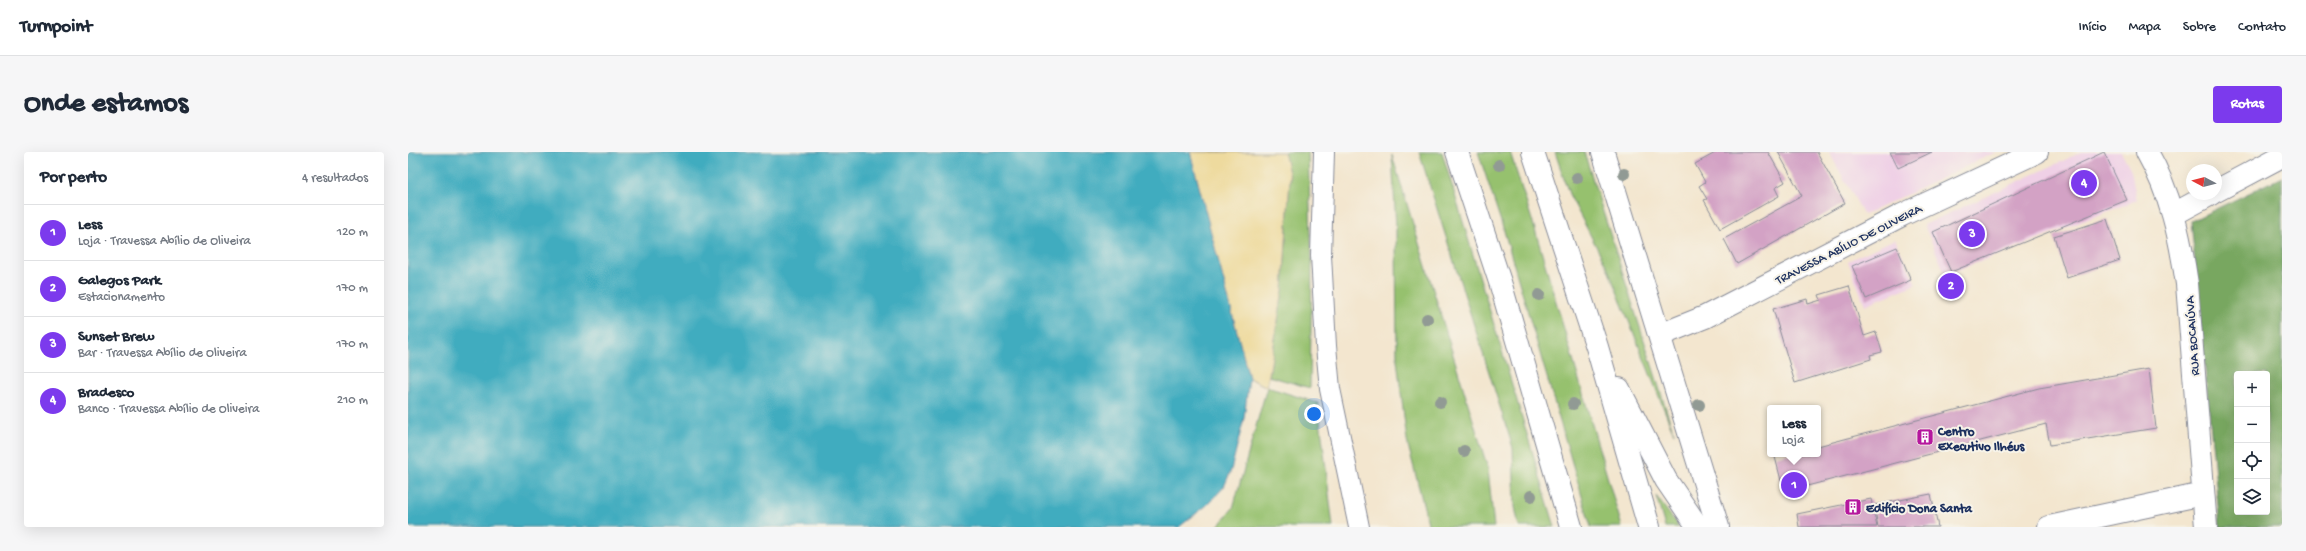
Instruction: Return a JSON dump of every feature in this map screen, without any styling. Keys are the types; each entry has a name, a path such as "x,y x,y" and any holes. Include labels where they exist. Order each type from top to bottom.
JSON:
{"main road":[{"path":"1457,152 1500,282 1571,527"},
{"path":"1533,152 1597,347 1648,527"},
{"path":"1603,152 1718,527"},
{"name":"TRAVESSA ABÍLIO DE OLIVEIRA","path":"1660,335 1705,316 1902,216 2037,152"},
{"name":"RUA BOCAIÚVA","path":"2147,152 2158,172 2174,214 2187,284 2206,527"},
{"path":"2222,189 2282,156"},
{"path":"2174,214 2200,200"},
{"path":"1597,347 1666,480 1698,527"},
{"path":"2049,527 2203,494"}],"street":[{"path":"1324,152 1321,255 1330,389 1359,527"}],"shaded area":[{"path":"1829,152 1996,152 1864,215"},
{"path":"2082,152 2121,152 2131,171 2137,200 1946,275 1924,225"},
{"path":"1895,239 1916,284 1865,305 1848,261"}],"green space":[{"path":"1284,152 1308,152 1312,264 1310,388 1269,376 1283,290 1290,177"},
{"path":"1419,152 1442,152 1555,527 1519,527 1515,507 1513,448"},
{"path":"1478,152 1510,152 1533,223 1622,527 1591,527 1504,231"},
{"path":"1555,152 1584,152 1674,434 1608,269 1569,194"},
{"path":"1392,155 1488,469 1494,527 1429,527 1407,441 1397,360 1396,228"},
{"path":"2282,177 2282,527 2220,527 2191,221"},
{"path":"1267,387 1318,403 1333,527 1217,527 1233,508"},
{"path":"1656,496 1679,527 1665,527"}],"sand":[{"path":"1190,152 1284,152 1290,177 1283,290 1267,387 1249,378"}],"water":[{"path":"408,152 1190,152 1249,378 1244,418 1231,470 1224,487 1207,505 1179,527 408,527"}],"building":[{"path":"1717,152 1768,152 1785,182 1775,188 1779,196 1720,229 1704,200 1707,199 1699,186 1705,182 1695,164"},
{"path":"1778,152 1817,152 1845,203 1737,264 1724,239 1802,196"},
{"path":"1890,152 1932,152 1898,168"},
{"path":"2104,152 2127,200 1951,272 1933,232"},
{"path":"2107,219 2120,260 2067,278 2054,236"},
{"path":"1897,247 1911,280 1866,299 1852,266"},
{"path":"1849,286 1864,336 1876,332 1882,352 1870,355 1871,359 1795,383 1773,309 1807,299 1808,304 1821,300 1819,295"},
{"name":"Centro Executivo Ilhéus","path":"2149,369 2156,428 2050,445 2046,424 1784,492 1775,457 1821,457 1821,445 2039,388"},
{"path":"1931,494 1938,527 1878,527 1874,505"},
{"name":"Edifício Dona Santa","path":"1871,499 1877,527 1799,527 1797,514"}],"place":[{"name":"Bradesco","path":"2084,183"},
{"name":"Sunset Brew","path":"1972,234"},
{"name":"Galegos Park","path":"1951,286"},
{"name":"Centro Executivo Ilhéus","path":"1925,437"},
{"name":"Less","path":"1794,485"},
{"name":"Edifício Dona Santa","path":"1853,507"}]}
